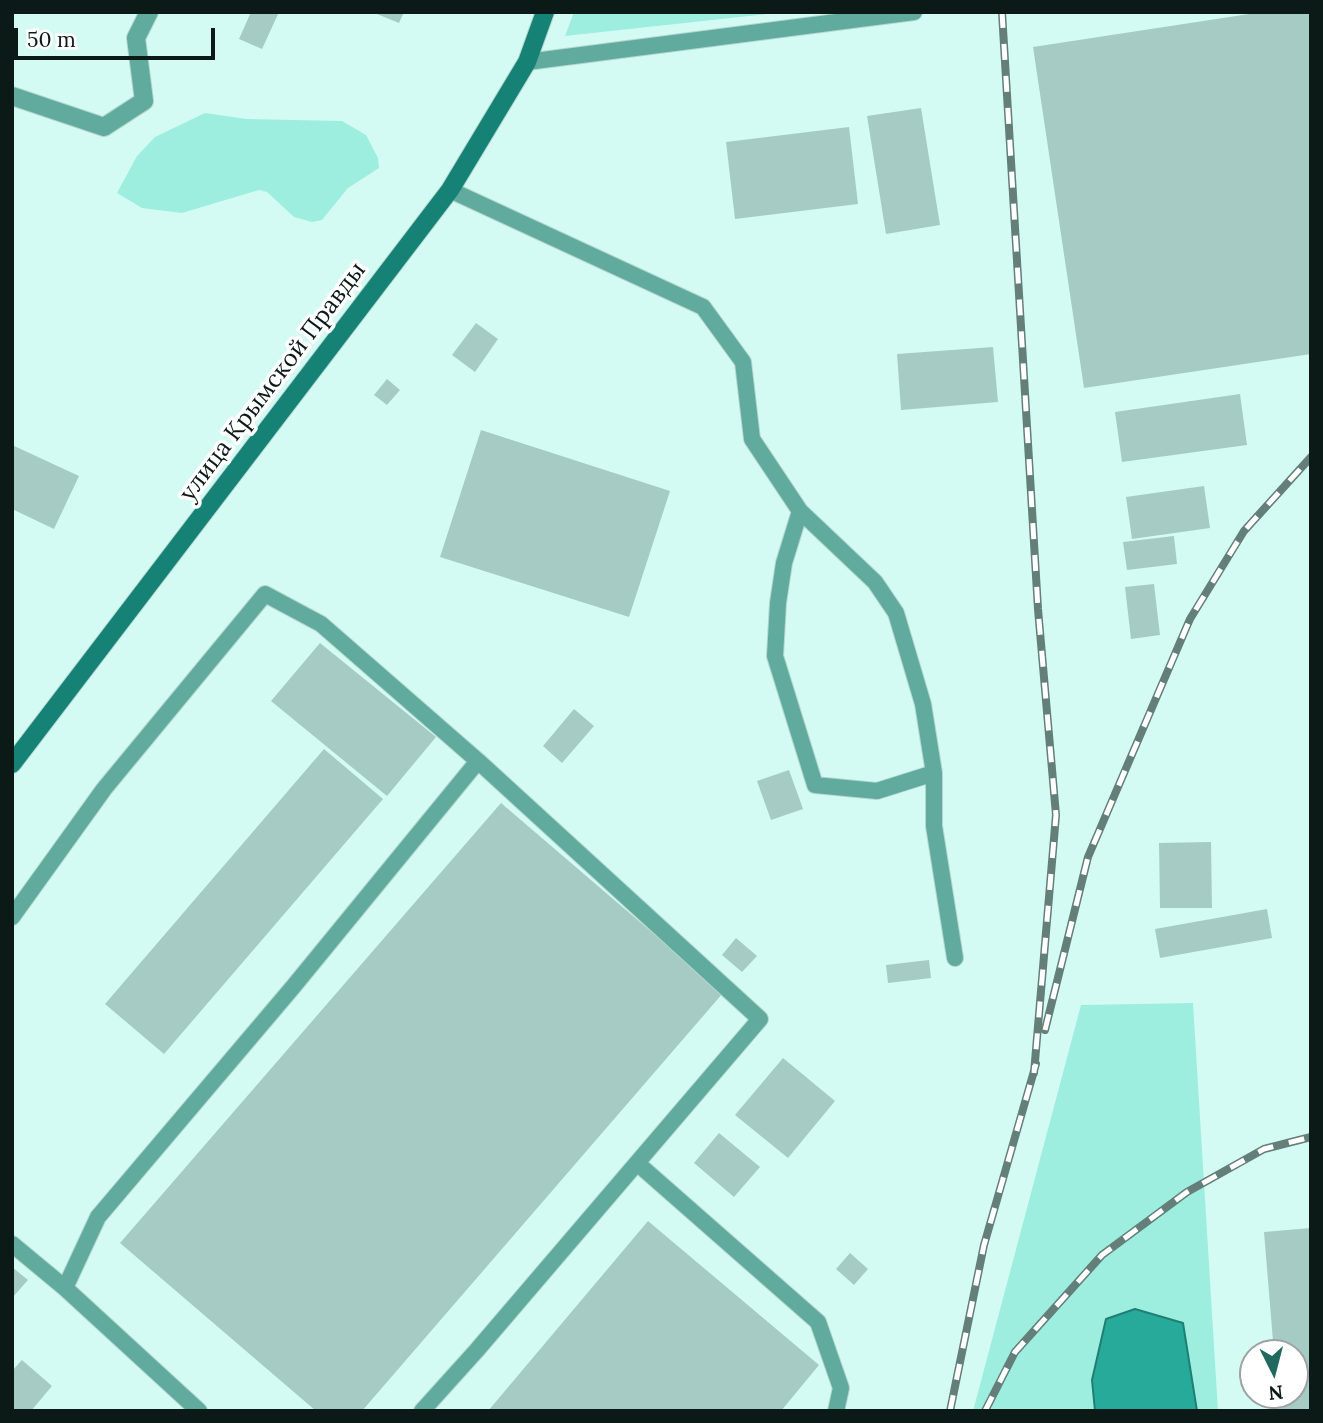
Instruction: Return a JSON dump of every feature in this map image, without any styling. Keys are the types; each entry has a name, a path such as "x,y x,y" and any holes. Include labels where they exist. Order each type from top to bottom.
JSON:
{"street":[{"path":"12,96 104,127 144,101 136,38 149,12"},
{"name":"улица Крымской Правды","path":"12,764 450,190 527,62 545,12"}],"lane":[{"path":"527,62 914,12"},
{"path":"450,190 703,307 743,362 752,439 800,511 875,582 896,613 923,705 934,773 934,826 955,958"},
{"path":"800,511 784,563 778,603 775,656 815,785 877,791 934,773"},
{"path":"12,916 104,789 265,594 321,624 478,761 760,1019 422,1411"},
{"path":"65,1288 98,1217 478,761"},
{"path":"637,1163 818,1322 841,1388 836,1411"},
{"path":"12,1244 65,1288 199,1411"}],"shaded area":[{"path":"574,12 786,12 565,36"},
{"path":"205,113 247,119 342,121 366,135 378,158 379,168 348,188 322,220 312,222 294,217 267,192 259,190 182,213 142,208 117,193 137,156 155,137"},
{"path":"1193,1003 1218,1411 973,1411 1081,1005"},
{"path":"1135,1309 1183,1323 1197,1411 1095,1411 1092,1380 1106,1319"}],"building":[{"path":"251,12 279,12 262,49 239,39"},
{"path":"372,12 404,12 399,23"},
{"path":"1262,12 1311,12 1311,354 1084,388 1033,47"},
{"path":"921,108 940,225 886,234 867,116"},
{"path":"849,127 858,204 735,219 726,142"},
{"path":"476,323 498,339 475,372 452,355"},
{"path":"993,347 998,402 901,410 897,354"},
{"path":"387,379 400,390 387,405 374,395"},
{"path":"1240,394 1247,445 1122,462 1115,412"},
{"path":"481,430 670,491 629,617 440,557"},
{"path":"12,445 79,476 54,529 12,509"},
{"path":"1204,486 1210,528 1132,539 1126,497"},
{"path":"1174,536 1177,564 1127,570 1123,542"},
{"path":"1154,584 1160,635 1131,639 1125,587"},
{"path":"320,643 436,737 387,796 271,701"},
{"path":"574,709 594,726 562,763 543,746"},
{"path":"324,749 383,799 164,1054 105,1004"},
{"path":"789,770 803,809 771,820 757,781"},
{"path":"501,803 723,993 362,1411 316,1411 120,1243"},
{"path":"1211,842 1212,908 1160,908 1159,843"},
{"path":"1267,909 1272,938 1160,958 1155,929"},
{"path":"736,938 757,956 742,972 722,955"},
{"path":"929,960 931,978 888,983 886,965"},
{"path":"783,1058 835,1101 788,1158 735,1115"},
{"path":"719,1133 760,1167 734,1197 694,1163"},
{"path":"648,1221 819,1365 781,1411 488,1411"},
{"path":"1311,1228 1311,1411 1279,1411 1309,1409 1309,1339 1273,1339 1264,1232"},
{"path":"850,1253 868,1269 854,1285 836,1269"},
{"path":"12,1267 28,1280 12,1298"},
{"path":"22,1360 52,1386 31,1411 12,1411 12,1371"}],"railway":[{"path":"1002,12 1038,609 1056,815 1034,1073"},
{"path":"1045,1030 1088,857 1190,619 1244,531 1311,457"},
{"path":"950,1411 984,1245 1036,1064"},
{"path":"985,1411 1015,1352 1102,1255 1187,1192 1264,1149 1311,1137"}]}
